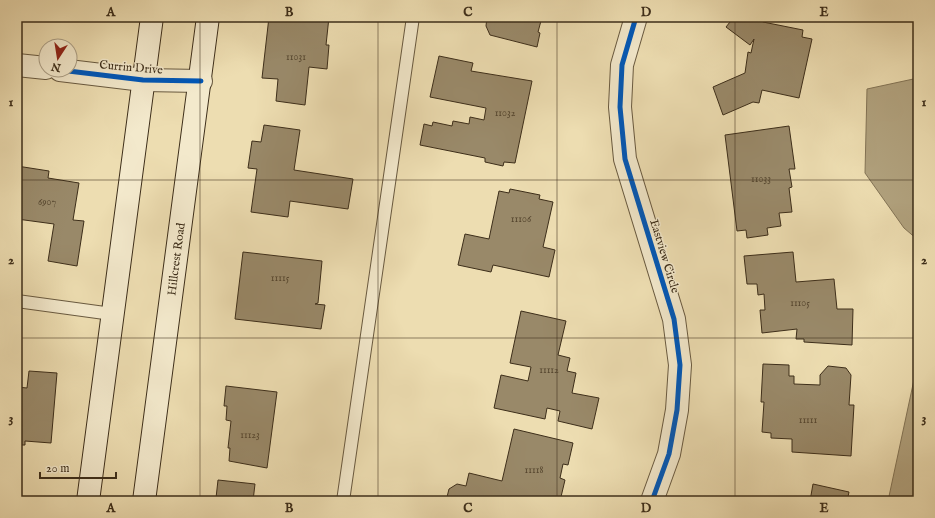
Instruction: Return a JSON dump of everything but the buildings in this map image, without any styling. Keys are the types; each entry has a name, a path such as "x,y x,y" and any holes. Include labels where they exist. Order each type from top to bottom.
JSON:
{"main road":[{"path":"88,501 152,17"},
{"name":"Hillcrest Road","path":"144,501 201,81 208,17"},
{"name":"Eastview Circle","path":"636,17 622,65 620,107 625,159 674,319 680,365 677,410 669,454 652,501"},
{"path":"17,65 38,67"},
{"name":"Currin Drive","path":"78,72 143,80 201,81"}],"lane":[{"path":"343,501 412,17"},
{"path":"17,301 112,314"}],"shaded area":[{"path":"918,78 918,240 904,228 865,173 867,89"},
{"path":"918,361 918,501 888,501"}],"cycle path":[{"path":"636,17 622,65 620,107 625,159 674,319 680,365 677,410 669,454 652,501"},
{"path":"78,72 143,80 201,81"}]}
